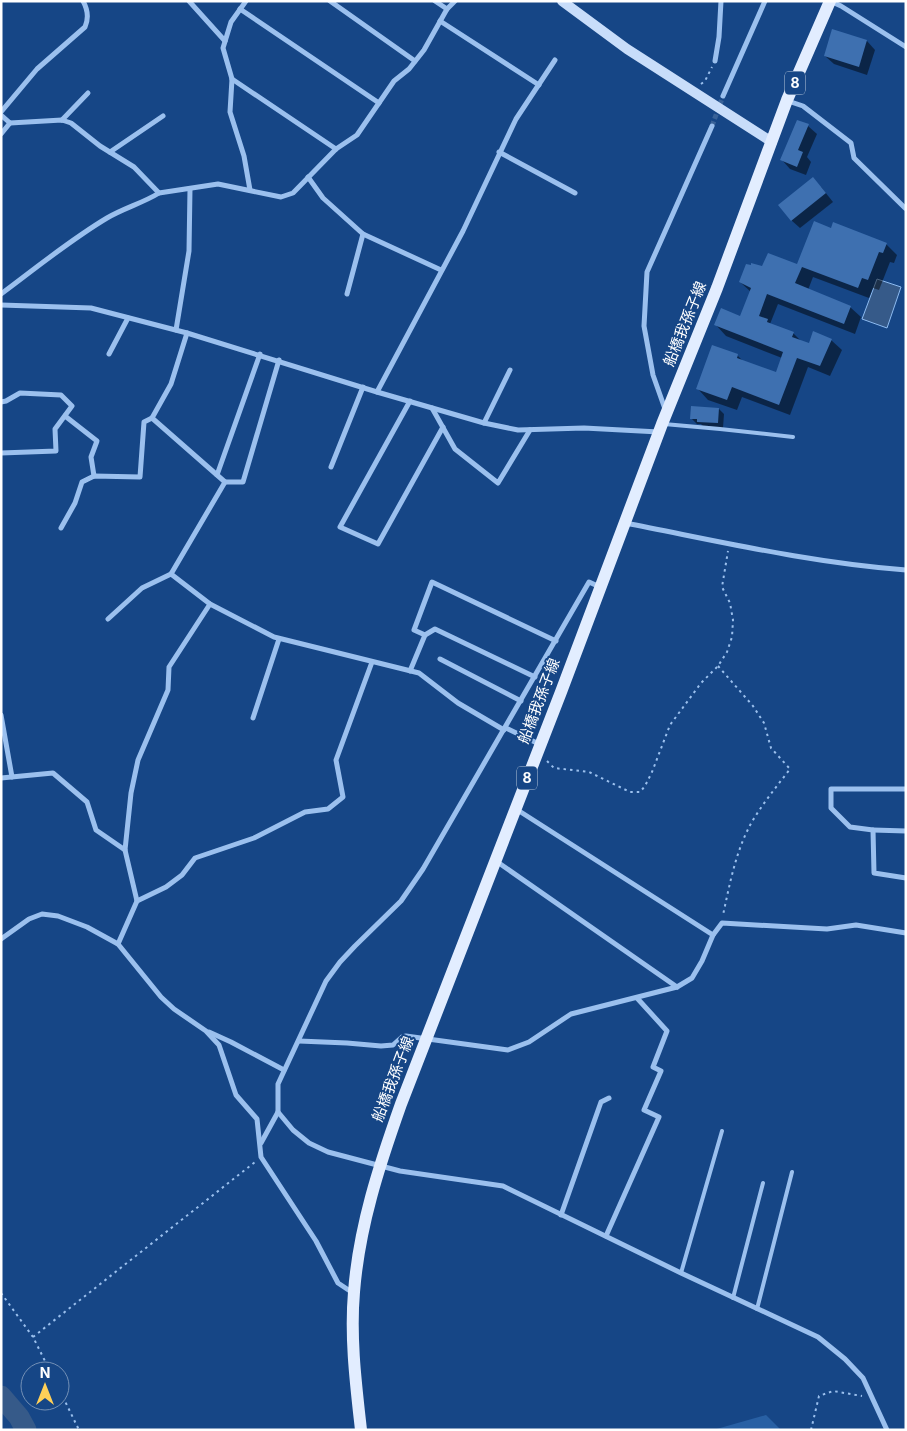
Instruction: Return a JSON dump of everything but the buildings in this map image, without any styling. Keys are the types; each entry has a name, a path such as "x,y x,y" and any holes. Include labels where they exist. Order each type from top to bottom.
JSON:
{"main road":[{"name":"船橋我孫子線","path":"361,1430 353,1344 354,1294 361,1237 379,1166 426,1039 787,100 830,1"}],"street":[{"path":"10,123 1,114 37,69 85,27 87,9 84,1"},
{"path":"189,1 225,41"},
{"path":"246,1 231,22 223,48 232,79 230,112 244,156 250,190"},
{"path":"330,1 415,61"},
{"path":"436,1 447,9"},
{"path":"1,294 109,217 148,200 159,193 218,184 281,197 293,193 336,149 357,135 394,81 409,69 424,50 447,9 455,1"},
{"path":"562,1 627,49 772,142"},
{"path":"715,61 719,37 721,1"},
{"path":"723,96 765,1"},
{"path":"830,1 906,47"},
{"path":"240,9 379,103"},
{"path":"440,21 539,85"},
{"path":"377,392 462,231 516,119 555,60"},
{"path":"232,79 336,149"},
{"path":"62,120 88,94"},
{"path":"787,100 802,106 850,143 854,158 905,208"},
{"path":"110,152 163,116"},
{"path":"1,134 10,123 62,120 71,124 134,167 159,193"},
{"path":"1,304 91,308 260,354 410,402 484,423 518,430 663,424 644,326 647,272 712,126"},
{"path":"499,152 575,192"},
{"path":"308,177 323,198 363,234 441,270"},
{"path":"176,330 190,251 190,189"},
{"path":"347,294 363,234"},
{"path":"109,354 128,318"},
{"path":"61,528 75,504 82,482 94,476 140,477 144,422 152,418 171,384 187,333"},
{"path":"217,475 260,354"},
{"path":"152,418 225,482 243,482 279,360"},
{"path":"484,423 510,370"},
{"path":"331,467 363,387"},
{"path":"1,402 6,402 20,393 61,395 72,406 55,429 56,451 1,453"},
{"path":"410,402 340,527 378,544 443,427"},
{"path":"432,408 455,449 498,483 530,430"},
{"path":"64,416 97,441 91,457 94,476"},
{"path":"108,618 142,588 171,574 225,482"},
{"path":"625,523 729,544 866,567 906,570"},
{"path":"171,574 210,604 248,625 279,639 419,674 458,703 538,748"},
{"path":"426,635 414,630 432,582 556,641"},
{"path":"261,1143 278,1112 278,1084 326,981 355,946 401,901 423,869 589,582 600,587"},
{"path":"118,944 137,901 125,850 131,793 138,760 168,690 169,667 210,604"},
{"path":"410,671 426,635 435,629 535,677"},
{"path":"253,718 279,639"},
{"path":"440,659 521,701"},
{"path":"137,901 166,888 182,874 195,858 254,838 305,812 328,809 343,797 336,760 372,662"},
{"path":"1,715 12,777"},
{"path":"1,778 53,773 87,802 96,830 125,850"},
{"path":"906,789 831,789 831,808 850,827 906,831"},
{"path":"515,808 713,935"},
{"path":"873,830 874,873 906,878"},
{"path":"495,861 677,987"},
{"path":"1,939 29,919 42,914 58,916 87,927 118,944 161,997 174,1009 206,1031 284,1070"},
{"path":"299,1041 381,1046 393,1045 402,1037 508,1050 529,1042 571,1014 677,987 692,978 702,961 713,935 722,923 827,929 856,925 906,933"},
{"path":"606,1236 659,1117 644,1110 661,1071 653,1067 667,1031 637,998"},
{"path":"206,1031 219,1045 236,1095 257,1119 262,1157 316,1240 338,1283 354,1294"},
{"path":"561,1215 601,1102 609,1098"},
{"path":"278,1112 293,1130 309,1143 328,1152 379,1166 504,1186 680,1273 818,1337 845,1359 863,1378 887,1430"}],"lane":[{"path":"663,424 793,438"},
{"path":"680,1273 722,1131"},
{"path":"757,1309 792,1172"},
{"path":"733,1298 763,1182"}],"path":[{"path":"705,81 715,61"},
{"path":"538,748 554,768 589,772 630,792 640,792 652,772 670,725 701,683 718,666 727,652 732,637 734,620 730,604 722,587 729,544"},
{"path":"718,666 753,706 764,723 772,748 790,769 754,819 747,832 732,870 722,923"},
{"path":"34,1337 262,1157"},
{"path":"1,1293 34,1337 45,1361"},
{"path":"811,1430 819,1396 833,1391 859,1395 873,1400"},
{"path":"70,1411 79,1430"}],"shaded area":[{"path":"877,279 901,287 887,328 862,319"},
{"path":"766,1415 781,1430 713,1430"}],"waterway":[{"path":"1,1396 19,1417 26,1430"}],"tunnel":[{"path":"712,126 723,96"}]}
